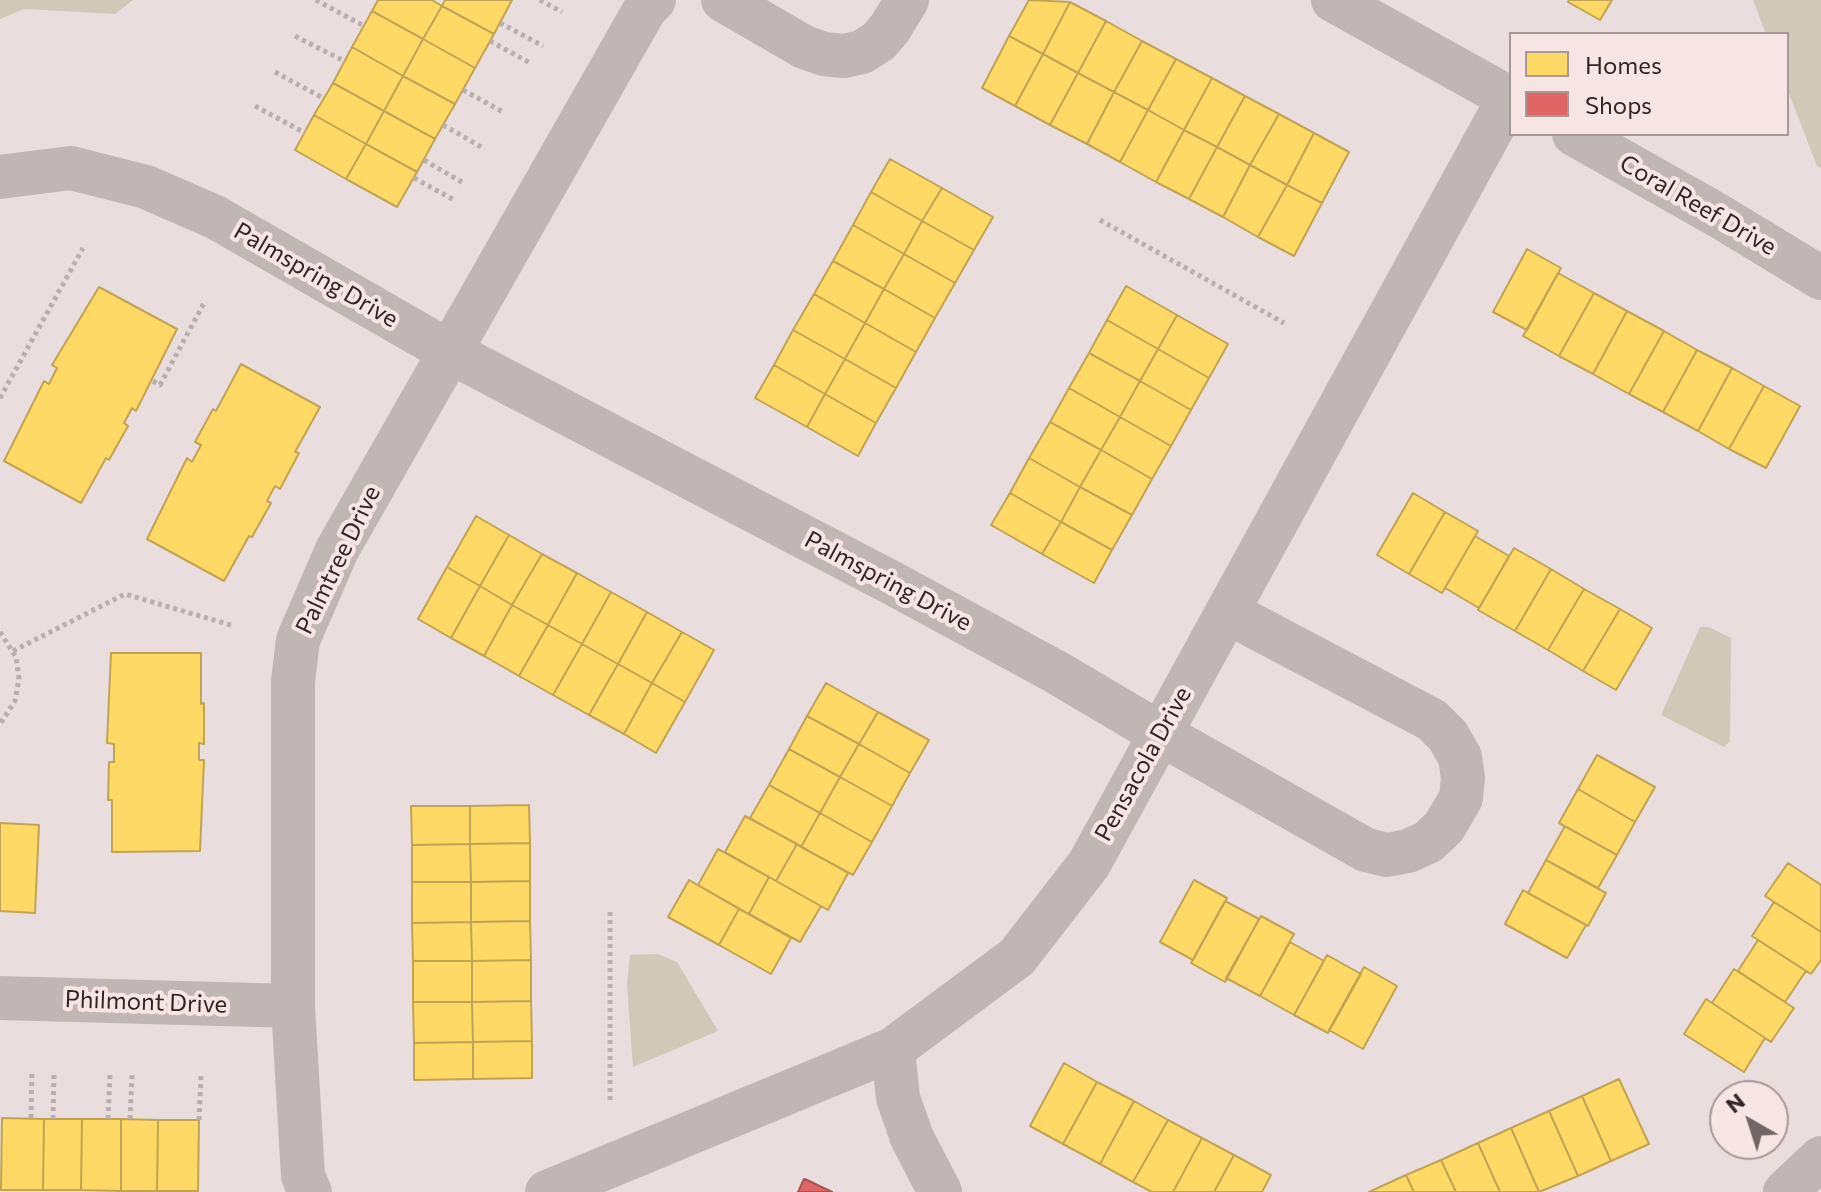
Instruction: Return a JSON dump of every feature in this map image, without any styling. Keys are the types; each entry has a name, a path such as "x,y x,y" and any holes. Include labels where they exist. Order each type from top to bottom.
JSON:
{"street":[{"name":"Palmtree Drive","path":"310,1192 303,1176 293,1006 293,681 298,640 337,550 645,9 654,0"},
{"path":"723,0 804,47 824,54 844,56 862,52 879,41 907,0"},
{"path":"1333,0 1509,97"},
{"name":"Pensacola Drive","path":"547,1192 893,1049 1017,957 1089,864 1509,100"},
{"name":"Coral Reef Drive","path":"1578,136 1709,209 1821,278"},
{"name":"Palmspring Drive","path":"0,177 71,168 146,187 215,217 450,352 1056,672 1366,850 1387,855 1408,851 1428,842 1444,827 1461,798 1463,778 1460,757 1448,736 1432,720 1227,612"},
{"name":"Philmont Drive","path":"0,998 293,1006"},
{"path":"893,1049 898,1098 912,1138 940,1192"},
{"path":"1785,1192 1821,1158"}],"path":[{"path":"316,0 364,26"},
{"path":"540,0 562,12"},
{"path":"500,23 543,46"},
{"path":"295,36 344,61"},
{"path":"490,41 532,64"},
{"path":"275,72 323,98"},
{"path":"463,90 505,113"},
{"path":"255,106 305,133"},
{"path":"443,125 485,149"},
{"path":"424,160 465,184"},
{"path":"414,178 456,201"},
{"path":"1100,220 1284,323"},
{"path":"0,398 83,248"},
{"path":"153,381 160,385 204,303"},
{"path":"13,651 125,594 234,626"},
{"path":"0,632 13,651 19,679 15,701 0,724"},
{"path":"610,912 610,1103"},
{"path":"31,1118 32,1071"},
{"path":"53,1119 54,1072"},
{"path":"108,1119 110,1074"},
{"path":"130,1119 132,1075"},
{"path":"199,1120 201,1076"}],"shaded area":[{"path":"0,0 133,0 115,14 24,9 0,19"},
{"path":"1753,0 1821,0 1821,168 1817,166 1789,93 1789,32 1765,32"},
{"path":"1700,627 1709,627 1731,638 1730,741 1724,747 1661,715"},
{"path":"658,954 677,962 718,1031 633,1067 627,985 630,955"}],"building: Homes":[{"path":"378,0 432,0 442,6 423,39 372,11"},
{"path":"445,0 512,0 494,34 442,6"},
{"path":"1029,0 1070,2 1043,54 1009,36"},
{"path":"1569,0 1612,0 1600,20"},
{"path":"1070,2 1106,21 1078,73 1043,54"},
{"path":"442,6 494,34 475,68 423,39"},
{"path":"372,11 423,39 403,76 352,47"},
{"path":"1106,21 1142,41 1114,92 1078,73"},
{"path":"1009,36 1043,54 1015,106 982,88"},
{"path":"423,39 475,68 455,104 403,76"},
{"path":"1142,41 1176,59 1148,110 1114,92"},
{"path":"352,47 403,76 384,111 333,83"},
{"path":"1043,54 1078,73 1050,125 1015,106"},
{"path":"1176,59 1212,78 1184,130 1148,110"},
{"path":"1078,73 1114,92 1087,144 1050,125"},
{"path":"403,76 455,104 435,139 384,111"},
{"path":"1212,78 1245,96 1217,147 1184,130"},
{"path":"333,83 384,111 366,144 314,115"},
{"path":"1114,92 1148,110 1120,162 1087,144"},
{"path":"1245,96 1279,114 1250,165 1217,147"},
{"path":"1148,110 1184,130 1156,182 1120,162"},
{"path":"384,111 435,139 417,172 366,144"},
{"path":"1279,114 1314,133 1287,185 1250,165"},
{"path":"314,115 366,144 346,179 295,150"},
{"path":"1184,130 1217,147 1189,199 1156,182"},
{"path":"1314,133 1349,152 1322,203 1287,185"},
{"path":"366,144 417,172 397,207 346,179"},
{"path":"1217,147 1250,165 1223,217 1189,199"},
{"path":"890,159 942,188 922,221 871,192"},
{"path":"1250,165 1287,185 1258,237 1223,217"},
{"path":"1287,185 1322,203 1294,256 1258,237"},
{"path":"942,188 993,217 974,250 922,221"},
{"path":"871,192 922,221 904,254 853,225"},
{"path":"922,221 974,250 955,283 904,254"},
{"path":"853,225 904,254 884,289 833,261"},
{"path":"1527,249 1561,268 1527,330 1493,312"},
{"path":"904,254 955,283 935,318 884,289"},
{"path":"833,261 884,289 865,323 814,294"},
{"path":"1558,273 1594,293 1559,356 1523,336"},
{"path":"1126,286 1177,315 1158,349 1107,320"},
{"path":"99,287 177,329 136,411 132,408 124,423 128,426 81,503 4,461 44,381 49,384 57,368 52,365"},
{"path":"884,289 935,318 916,352 865,323"},
{"path":"1594,293 1627,311 1593,374 1559,356"},
{"path":"814,294 865,323 845,359 793,330"},
{"path":"1627,311 1664,331 1629,394 1593,374"},
{"path":"1177,315 1228,344 1209,378 1158,349"},
{"path":"1107,320 1158,349 1140,381 1089,353"},
{"path":"865,323 916,352 896,388 845,359"},
{"path":"793,330 845,359 825,394 774,365"},
{"path":"1664,331 1697,350 1663,412 1629,394"},
{"path":"1158,349 1209,378 1191,410 1140,381"},
{"path":"1697,350 1732,368 1698,431 1663,412"},
{"path":"1089,353 1140,381 1120,417 1069,388"},
{"path":"845,359 896,388 876,423 825,394"},
{"path":"241,364 320,407 295,452 299,453 280,489 275,486 267,501 271,503 224,581 147,539 187,458 192,462 201,445 195,442"},
{"path":"774,365 825,394 807,427 755,398"},
{"path":"1732,368 1764,386 1729,449 1698,431"},
{"path":"1140,381 1191,410 1171,446 1120,417"},
{"path":"1764,386 1800,406 1766,468 1729,449"},
{"path":"1069,388 1120,417 1101,450 1050,422"},
{"path":"825,394 876,423 858,456 807,427"},
{"path":"1120,417 1171,446 1152,479 1101,450"},
{"path":"1050,422 1101,450 1080,487 1029,458"},
{"path":"1101,450 1152,479 1132,515 1080,487"},
{"path":"1029,458 1080,487 1061,522 1010,493"},
{"path":"1080,487 1132,515 1112,550 1061,522"},
{"path":"1010,493 1061,522 1042,554 991,525"},
{"path":"1413,493 1445,512 1409,574 1377,555"},
{"path":"1445,512 1478,531 1442,593 1409,574"},
{"path":"476,516 509,535 480,586 447,567"},
{"path":"1061,522 1112,550 1094,583 1042,554"},
{"path":"509,535 542,554 512,605 480,586"},
{"path":"1475,536 1509,556 1479,608 1445,588"},
{"path":"1514,548 1551,569 1515,631 1478,610"},
{"path":"542,554 577,573 548,625 512,605"},
{"path":"447,567 480,586 451,638 418,619"},
{"path":"1551,569 1584,589 1548,650 1515,631"},
{"path":"577,573 611,592 582,644 548,625"},
{"path":"480,586 512,605 484,656 451,638"},
{"path":"1584,589 1620,609 1583,671 1548,650"},
{"path":"611,592 647,612 618,664 582,644"},
{"path":"512,605 548,625 519,676 484,656"},
{"path":"1620,609 1652,628 1616,690 1583,671"},
{"path":"647,612 682,632 652,683 618,664"},
{"path":"548,625 582,644 553,695 519,676"},
{"path":"682,632 714,650 685,702 652,683"},
{"path":"582,644 618,664 589,715 553,695"},
{"path":"111,653 201,653 204,744 199,743 199,760 204,760 200,851 112,852 112,800 108,800 109,762 114,762 114,744 107,743"},
{"path":"618,664 652,683 624,734 589,715"},
{"path":"652,683 685,702 656,753 624,734"},
{"path":"826,683 878,712 859,744 807,716"},
{"path":"878,712 929,740 910,773 859,744"},
{"path":"807,716 859,744 840,777 789,749"},
{"path":"859,744 910,773 892,806 840,777"},
{"path":"789,749 840,777 820,813 769,785"},
{"path":"1597,755 1655,787 1635,822 1578,789"},
{"path":"840,777 892,806 872,842 820,813"},
{"path":"769,785 820,813 801,847 750,818"},
{"path":"1578,789 1635,822 1617,855 1559,823"},
{"path":"529,805 530,843 470,844 470,806"},
{"path":"411,806 470,806 470,844 412,845"},
{"path":"820,813 872,842 853,875 801,847"},
{"path":"745,816 797,844 776,881 725,852"},
{"path":"0,823 39,825 35,913 0,911"},
{"path":"1565,826 1617,855 1598,888 1546,860"},
{"path":"530,843 530,881 471,882 470,844"},
{"path":"470,844 471,882 412,882 412,845"},
{"path":"797,844 848,873 828,910 776,881"},
{"path":"718,849 769,877 749,914 698,885"},
{"path":"1546,860 1606,893 1588,926 1528,893"},
{"path":"1788,863 1821,885 1821,932 1765,896"},
{"path":"769,877 821,906 800,942 749,914"},
{"path":"689,880 739,909 719,945 668,917"},
{"path":"1194,880 1227,898 1193,960 1160,942"},
{"path":"530,881 530,921 471,922 471,882"},
{"path":"412,882 471,882 471,922 412,923"},
{"path":"1523,890 1586,925 1567,958 1505,924"},
{"path":"1225,901 1259,919 1225,982 1191,963"},
{"path":"1774,902 1821,932 1821,960 1811,974 1752,936"},
{"path":"739,909 791,938 771,974 719,945"},
{"path":"1261,916 1294,934 1260,996 1226,978"},
{"path":"530,921 531,960 472,961 471,922"},
{"path":"471,922 472,961 413,961 412,923"},
{"path":"1758,940 1806,971 1785,1002 1738,971"},
{"path":"1290,942 1324,961 1294,1015 1260,996"},
{"path":"1327,955 1361,974 1328,1033 1294,1015"},
{"path":"531,960 531,1001 472,1002 472,961"},
{"path":"413,961 472,961 472,1002 413,1002"},
{"path":"1364,967 1397,986 1363,1049 1329,1030"},
{"path":"1734,969 1794,1008 1771,1042 1712,1003"},
{"path":"1706,999 1765,1038 1744,1072 1684,1034"},
{"path":"531,1001 532,1041 473,1042 472,1002"},
{"path":"413,1002 472,1002 473,1042 414,1043"},
{"path":"532,1041 532,1078 473,1079 473,1042"},
{"path":"473,1042 473,1079 414,1080 414,1043"},
{"path":"1064,1063 1097,1082 1063,1144 1030,1126"},
{"path":"1619,1079 1649,1144 1611,1161 1582,1096"},
{"path":"1097,1082 1134,1101 1100,1164 1063,1144"},
{"path":"1582,1096 1611,1161 1578,1176 1549,1111"},
{"path":"1134,1101 1168,1120 1133,1182 1100,1164"},
{"path":"1549,1111 1578,1176 1539,1192 1511,1128"},
{"path":"2,1118 44,1119 43,1190 1,1190"},
{"path":"44,1119 82,1119 81,1190 43,1190"},
{"path":"82,1119 121,1119 121,1191 81,1190"},
{"path":"121,1119 158,1120 157,1191 121,1191"},
{"path":"158,1120 199,1120 198,1191 157,1191"},
{"path":"1168,1120 1202,1138 1173,1192 1152,1192 1133,1182"},
{"path":"1511,1128 1539,1192 1500,1192 1478,1143"},
{"path":"1202,1138 1234,1155 1214,1192 1173,1192"},
{"path":"1478,1143 1500,1192 1456,1192 1441,1160"},
{"path":"1234,1155 1271,1175 1262,1192 1214,1192"},
{"path":"1441,1160 1456,1192 1414,1192 1406,1175"},
{"path":"1406,1175 1414,1192 1369,1192"}],"building: Shops":[{"path":"804,1179 807,1180 832,1192 798,1192"}]}
